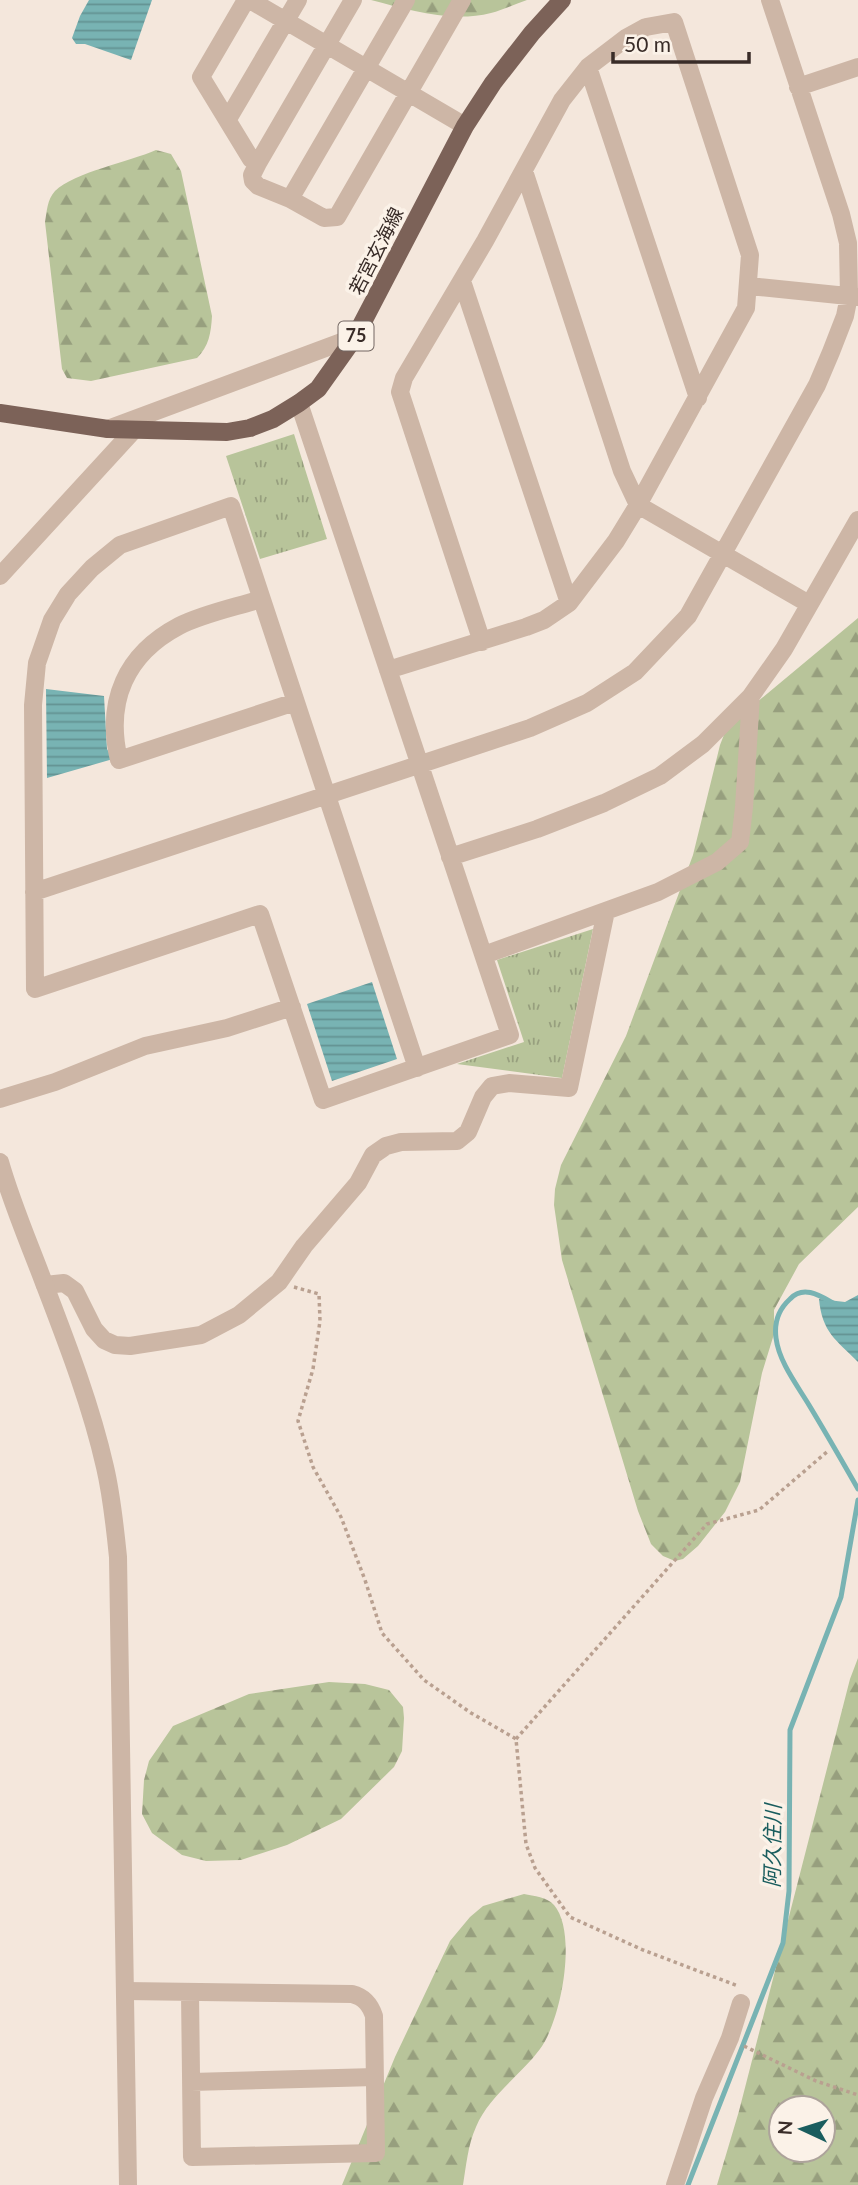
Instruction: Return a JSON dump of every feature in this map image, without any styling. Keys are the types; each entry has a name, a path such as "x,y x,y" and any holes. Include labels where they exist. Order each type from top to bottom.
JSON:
{"main road":[{"name":"若宮玄海線","path":"0,413 108,429 227,432 250,428 273,419 299,403 318,389 355,337 465,126 493,83 562,0"}],"street":[{"path":"258,163 251,159 201,77 248,0 465,126"},
{"path":"228,119 298,0"},
{"path":"354,0 253,175 254,183 324,218 337,217 462,0"},
{"path":"290,199 406,0"},
{"path":"34,892 530,728 587,702 635,672 688,616 817,385 853,297 844,224 770,0"},
{"path":"388,670 482,642 544,620 569,603 616,541 638,505 746,307 750,254 674,22 646,27 626,38 588,67 562,100 462,281 404,378 400,392 482,642"},
{"path":"798,88 858,66"},
{"path":"588,67 698,398"},
{"path":"524,171 622,471 638,505 809,604"},
{"path":"462,281 569,603"},
{"path":"749,286 853,297"},
{"path":"108,429 355,337"},
{"path":"299,403 510,1035 417,1068 323,1100 260,914 35,989 33,705 36,670 52,620 68,594 92,568 120,545 231,506 417,1068"},
{"path":"3,570 134,430"},
{"path":"450,857 537,829 604,803 660,776 703,744 751,696 784,649 858,520"},
{"path":"261,599 181,625 144,651 121,685 115,707 114,739 119,760 295,702"},
{"path":"484,955 658,892 717,862 740,842 751,696"},
{"path":"45,1285 64,1283 75,1291 94,1329 104,1340 115,1345 130,1346 201,1335 239,1315 279,1282 304,1246 358,1183 373,1155 386,1146 401,1142 457,1140 468,1132 483,1097 492,1086 509,1083 569,1088 606,911"},
{"path":"0,1099 55,1082 145,1045 227,1028 292,1007"},
{"path":"0,1162 9,1194 90,1412 105,1467 113,1514 118,1558 128,2185"},
{"path":"125,1991 360,1996 371,2007 374,2016 376,2153 192,2157 190,1993"},
{"path":"675,2185 704,2098 730,2038 741,2003"},
{"path":"191,2082 376,2077"}],"path":[{"path":"279,1282 319,1294 320,1321 313,1369 298,1421 313,1467 341,1517 382,1633 424,1680 471,1713 516,1739"},
{"path":"741,2003 744,1989 731,1982 643,1950 570,1917 535,1868 526,1844 516,1739 707,1524 759,1510 828,1451"},
{"path":"730,2038 816,2081 858,2095"}],"green space":[{"path":"371,0 527,0 491,13 461,17 430,14"},
{"path":"156,150 171,154 181,171 212,316 207,344 197,358 91,381 67,378 62,369 45,222 52,194 75,178"},
{"path":"294,434 327,539 260,559 226,456"},
{"path":"858,618 858,1207 799,1264 774,1310 774,1334 762,1373 740,1482 725,1512 698,1546 683,1559 675,1561 663,1556 651,1544 638,1511 562,1260 554,1205 555,1189 561,1165 626,1036 693,855 720,745 727,727"},
{"path":"593,929 562,1078 457,1064 524,1042 497,960"},
{"path":"858,1658 858,2185 717,2185 739,2111 850,1679"},
{"path":"329,1682 365,1684 389,1690 403,1707 404,1718 402,1751 394,1767 341,1819 287,1845 241,1860 206,1861 182,1855 152,1833 142,1814 144,1780 149,1761 173,1726 249,1694"},
{"path":"524,1894 548,1900 561,1918 566,1955 560,1999 548,2036 540,2049 497,2096 476,2127 463,2185 342,2185 395,2057 450,1941 483,1906"}],"water":[{"path":"89,0 152,0 131,60 85,44 76,44 72,38"},
{"path":"46,689 104,696 107,749 113,759 47,778"},
{"path":"372,982 397,1059 332,1081 307,1004"},
{"path":"858,1295 858,1362 827,1328 819,1299 845,1302"}],"waterway":[{"name":"阿久住川","path":"833,1303 811,1293 795,1295 780,1312 776,1338 789,1373 858,1489"},
{"name":"阿久住川","path":"688,2185 783,1943 789,1891 790,1730 841,1597 858,1500"}]}
